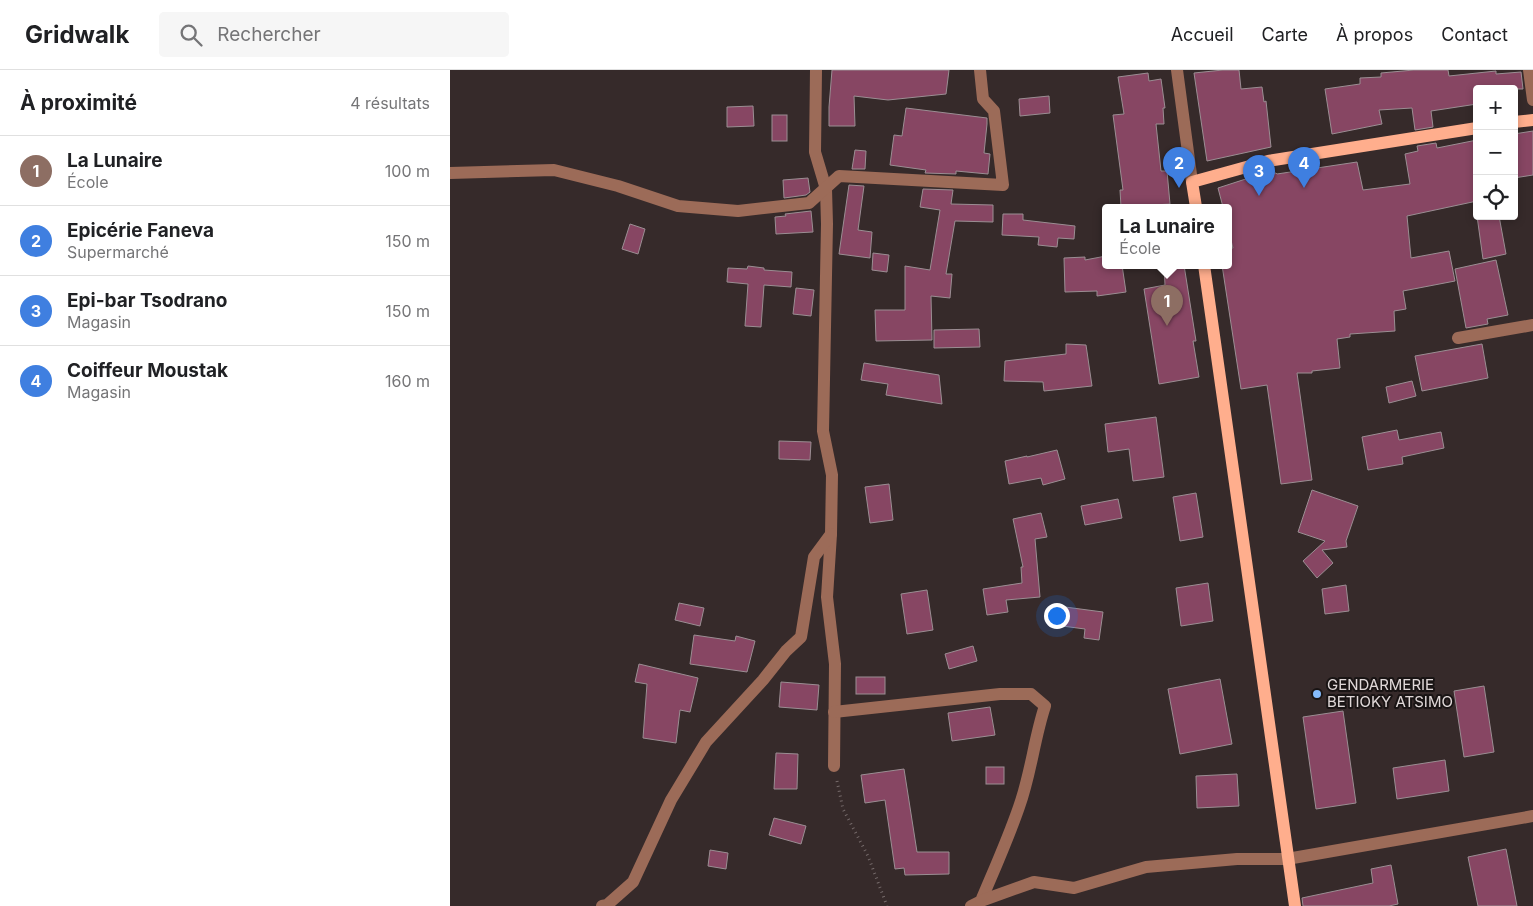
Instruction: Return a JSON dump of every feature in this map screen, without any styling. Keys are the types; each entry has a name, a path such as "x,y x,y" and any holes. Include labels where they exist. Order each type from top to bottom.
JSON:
{"main road":[{"path":"1518,122 1533,120"},
{"path":"1196,204 1192,182 1268,161 1473,129"},
{"path":"1205,269 1295,906"}],"street":[{"path":"816,70 815,152 826,189 827,224 823,431 832,474 827,597 834,664 834,766"},
{"path":"450,173 554,170 618,186 678,206 738,210 809,203 839,176 1003,185 994,111 983,99 980,70"},
{"path":"1177,70 1192,182"},
{"path":"1529,70 1533,100"},
{"path":"1458,338 1533,325"},
{"path":"602,906 607,905 633,882 671,800 706,742 763,680 786,651 801,637 814,557 831,534"},
{"path":"834,712 1000,694 1030,694 1045,706 1019,808 976,903"},
{"path":"976,903 1034,882 1074,888 1146,867 1237,859 1287,859 1533,816"}],"path":[{"path":"834,766 843,809 868,856 887,906"}],"building":[{"path":"832,70 949,70 946,94 888,100 854,96 855,126 829,126"},
{"path":"1239,70 1241,89 1262,87 1264,102 1266,101 1271,147 1207,161 1194,73"},
{"path":"1414,70 1448,70 1449,76 1496,71 1496,74 1521,72 1523,89 1518,89 1518,85 1473,85 1473,105 1431,111 1433,127 1415,130 1412,108 1379,110 1382,124 1332,134 1325,89 1360,84 1360,78 1381,77 1381,73"},
{"path":"1148,73 1149,81 1161,79 1165,108 1163,108 1164,124 1156,124 1161,171 1167,171 1170,204 1121,204 1120,190 1123,190 1113,115 1124,114 1118,77"},
{"path":"1049,96 1050,113 1020,116 1019,99"},
{"path":"753,106 754,126 727,127 727,107"},
{"path":"906,108 987,118 984,153 990,154 988,174 956,171 956,174 925,173 926,170 890,165 894,135 902,136"},
{"path":"772,115 787,115 787,141 772,141"},
{"path":"1533,131 1533,175 1518,177 1518,133"},
{"path":"1473,141 1473,202 1407,216 1411,258 1449,251 1455,281 1403,291 1406,309 1394,311 1395,331 1350,334 1350,337 1337,339 1340,368 1312,371 1312,373 1297,373 1312,480 1281,484 1267,385 1241,389 1223,269 1232,269 1232,204 1222,204 1218,188 1255,176 1357,162 1363,190 1410,184 1405,154 1418,151 1417,146 1436,143 1437,148"},
{"path":"855,150 866,151 865,169 852,169"},
{"path":"808,178 810,192 806,195 784,198 783,180"},
{"path":"849,185 864,186 858,230 872,232 870,258 839,254"},
{"path":"923,189 953,190 951,204 993,205 993,222 955,221 946,274 952,274 950,298 931,296 932,340 876,341 875,310 905,310 905,266 930,270 940,210 920,207"},
{"path":"811,211 813,232 776,234 775,217"},
{"path":"1003,214 1023,214 1023,220 1075,226 1074,239 1058,238 1057,247 1038,245 1039,237 1002,235"},
{"path":"1478,220 1500,220 1506,254 1483,259"},
{"path":"630,224 645,229 638,254 622,249"},
{"path":"873,253 889,255 887,272 872,270"},
{"path":"1085,257 1085,260 1102,257 1102,269 1123,269 1126,292 1097,296 1097,291 1065,292 1064,258"},
{"path":"1496,260 1508,315 1487,319 1488,324 1466,328 1455,269"},
{"path":"748,266 764,268 764,270 792,272 791,287 764,285 761,327 745,326 748,284 727,282 728,268 747,269"},
{"path":"1164,269 1185,269 1196,341 1193,341 1199,377 1159,384 1144,289 1165,285"},
{"path":"796,288 814,290 811,316 793,314"},
{"path":"979,329 980,347 934,348 934,330"},
{"path":"1066,344 1086,345 1092,386 1044,391 1043,382 1004,381 1005,361 1066,354"},
{"path":"1482,344 1488,378 1422,391 1415,356"},
{"path":"864,363 939,375 942,404 886,395 888,384 861,380"},
{"path":"1412,381 1416,396 1389,403 1386,387"},
{"path":"1156,417 1164,477 1133,481 1129,449 1108,452 1105,424"},
{"path":"1397,430 1399,440 1441,432 1444,448 1402,457 1403,464 1368,470 1362,437"},
{"path":"779,441 811,442 810,460 779,459"},
{"path":"1057,450 1065,479 1043,485 1041,478 1009,484 1005,461"},
{"path":"889,484 893,520 870,523 865,487"},
{"path":"1312,490 1358,506 1346,541 1347,547 1322,550 1333,563 1317,578 1303,561 1325,541 1298,532"},
{"path":"1196,493 1203,537 1180,541 1173,497"},
{"path":"1118,499 1122,518 1085,525 1081,506"},
{"path":"1041,513 1047,537 1035,539 1040,597 1006,600 1008,612 987,615 983,589 1022,583 1021,567 1023,567 1013,519"},
{"path":"1208,583 1213,621 1181,626 1176,588"},
{"path":"1346,585 1349,611 1325,614 1322,589"},
{"path":"927,590 933,630 907,634 901,594"},
{"path":"679,603 704,608 700,626 675,620"},
{"path":"1065,607 1103,612 1099,640 1084,638 1085,629 1062,626"},
{"path":"694,635 735,641 736,636 755,641 747,672 690,664"},
{"path":"973,646 977,661 949,669 945,654"},
{"path":"639,664 698,678 690,712 680,710 676,743 643,738 647,684 635,682"},
{"path":"856,677 885,677 885,694 856,694"},
{"path":"1220,679 1232,744 1180,754 1168,689"},
{"path":"781,682 819,685 817,710 779,707"},
{"path":"1484,686 1494,752 1464,757 1454,691"},
{"path":"990,707 995,735 952,741 948,713"},
{"path":"1343,711 1356,803 1316,809 1303,717"},
{"path":"776,753 798,754 797,789 774,789"},
{"path":"1445,760 1449,791 1397,799 1393,768"},
{"path":"986,767 1004,767 1004,784 986,784"},
{"path":"904,769 917,852 949,852 949,874 905,875 904,868 895,869 885,800 865,803 861,775"},
{"path":"1237,774 1239,806 1197,808 1196,776"},
{"path":"774,818 806,826 801,844 769,835"},
{"path":"1506,849 1517,906 1478,906 1468,857"},
{"path":"710,850 728,853 726,869 708,866"},
{"path":"1391,865 1398,904 1389,906 1303,906 1302,898 1373,883 1371,869"}],"place":[{"name":"Epicérie Faneva","path":"1179,188"},
{"name":"Coiffeur Moustak","path":"1304,188"},
{"name":"Epi-bar Tsodrano","path":"1259,196"},
{"name":"La Lunaire","path":"1167,326"},
{"name":"GENDARMERIE BETIOKY ATSIMO","path":"1317,694"}]}
